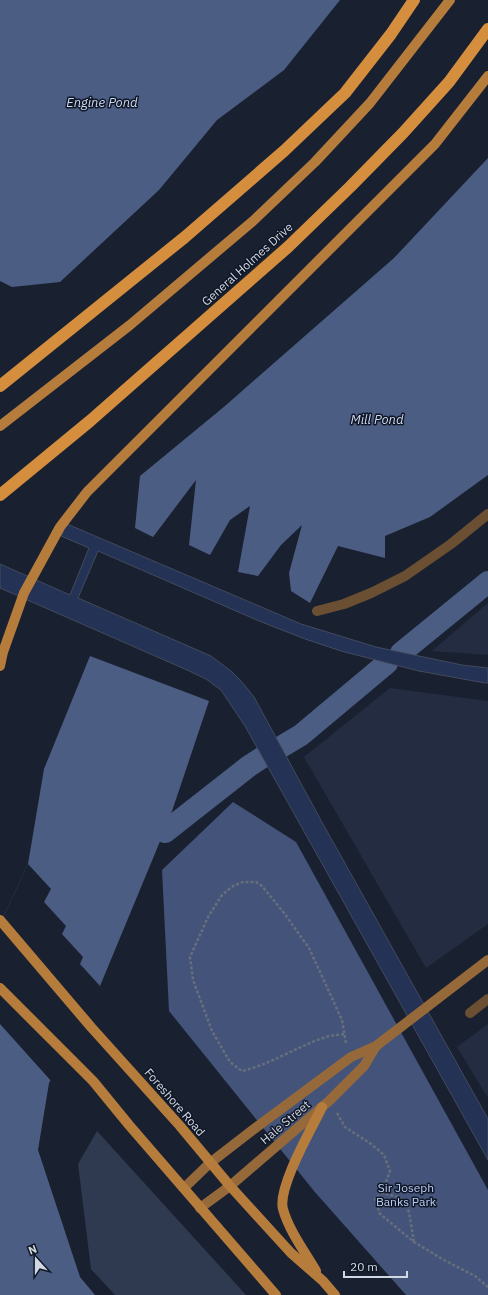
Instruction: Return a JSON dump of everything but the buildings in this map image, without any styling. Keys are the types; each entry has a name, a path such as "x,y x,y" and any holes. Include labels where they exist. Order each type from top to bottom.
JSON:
{"highway":[{"path":"0,386 186,237 284,151 345,93 391,34 414,0"},
{"name":"General Holmes Drive","path":"2,494 90,421 288,247 403,133 449,82 488,29"}],"main road":[{"path":"0,426 130,325 252,221 315,162 370,103 450,0"},
{"path":"0,666 24,593 60,527 87,492 435,144 488,76"},
{"name":"Foreshore Road","path":"0,920 91,1027 180,1126 230,1186 291,1253 323,1281 335,1295"},
{"path":"0,988 92,1081 276,1295"},
{"path":"323,1281 297,1239 282,1208 283,1196 289,1177 326,1104"}],"street":[{"name":"Hale Street","path":"184,1188 210,1162 351,1057 376,1046 396,1029 488,960"},
{"name":"Hale Street","path":"200,1208 230,1186 326,1104 364,1066 376,1046"}],"lane":[{"path":"317,611 344,604 371,593 405,576 451,544 488,514"},
{"path":"0,991 9,998"},
{"path":"470,1013 488,1000"}],"path":[{"path":"344,1034 330,1036 253,1068 242,1071 230,1062 212,1032 192,980 190,957 208,917 222,895 233,886 243,882 256,882 262,886 310,948 342,1020 346,1047 351,1057"},
{"path":"326,1104 345,1127 371,1144 384,1155 390,1171 382,1193 374,1199 380,1214 414,1242 475,1276 488,1287"},
{"path":"382,1193 404,1200 409,1212 414,1242"}],"shaded area":[{"path":"488,603 488,655 432,651"},
{"path":"390,688 488,701 488,924 426,968 304,757"},
{"path":"488,1024 488,1098 457,1047"},
{"path":"97,1131 246,1295 115,1295 91,1269 78,1164"}],"green space":[{"name":"Sir Joseph Banks Park","path":"233,802 296,842 488,1190 488,1295 406,1295 314,1191 169,1011 162,870"}],"water":[{"name":"Engine Pond","path":"0,0 340,0 284,70 217,120 159,190 60,282 12,287 0,281"},
{"name":"Mill Pond","path":"488,158 488,475 430,517 385,536 385,558 338,546 310,603 291,591 289,573 302,525 281,545 258,576 238,572 250,506 230,520 210,555 189,545 196,480 153,537 135,528 140,476 225,406 394,258"},
{"path":"90,656 209,701 165,832 100,986 49,1083 38,1150 80,1277 95,1295 0,1295 0,924 28,864 44,769"}],"pier":[{"path":"28,864 51,889 44,902 66,926 62,934 83,957 80,964 100,986 90,1011 52,1082 0,1024 0,924"}],"waterway":[{"path":"401,653 488,582"},
{"path":"281,747 301,735 387,663"},
{"path":"165,832 249,766 263,757"}]}
